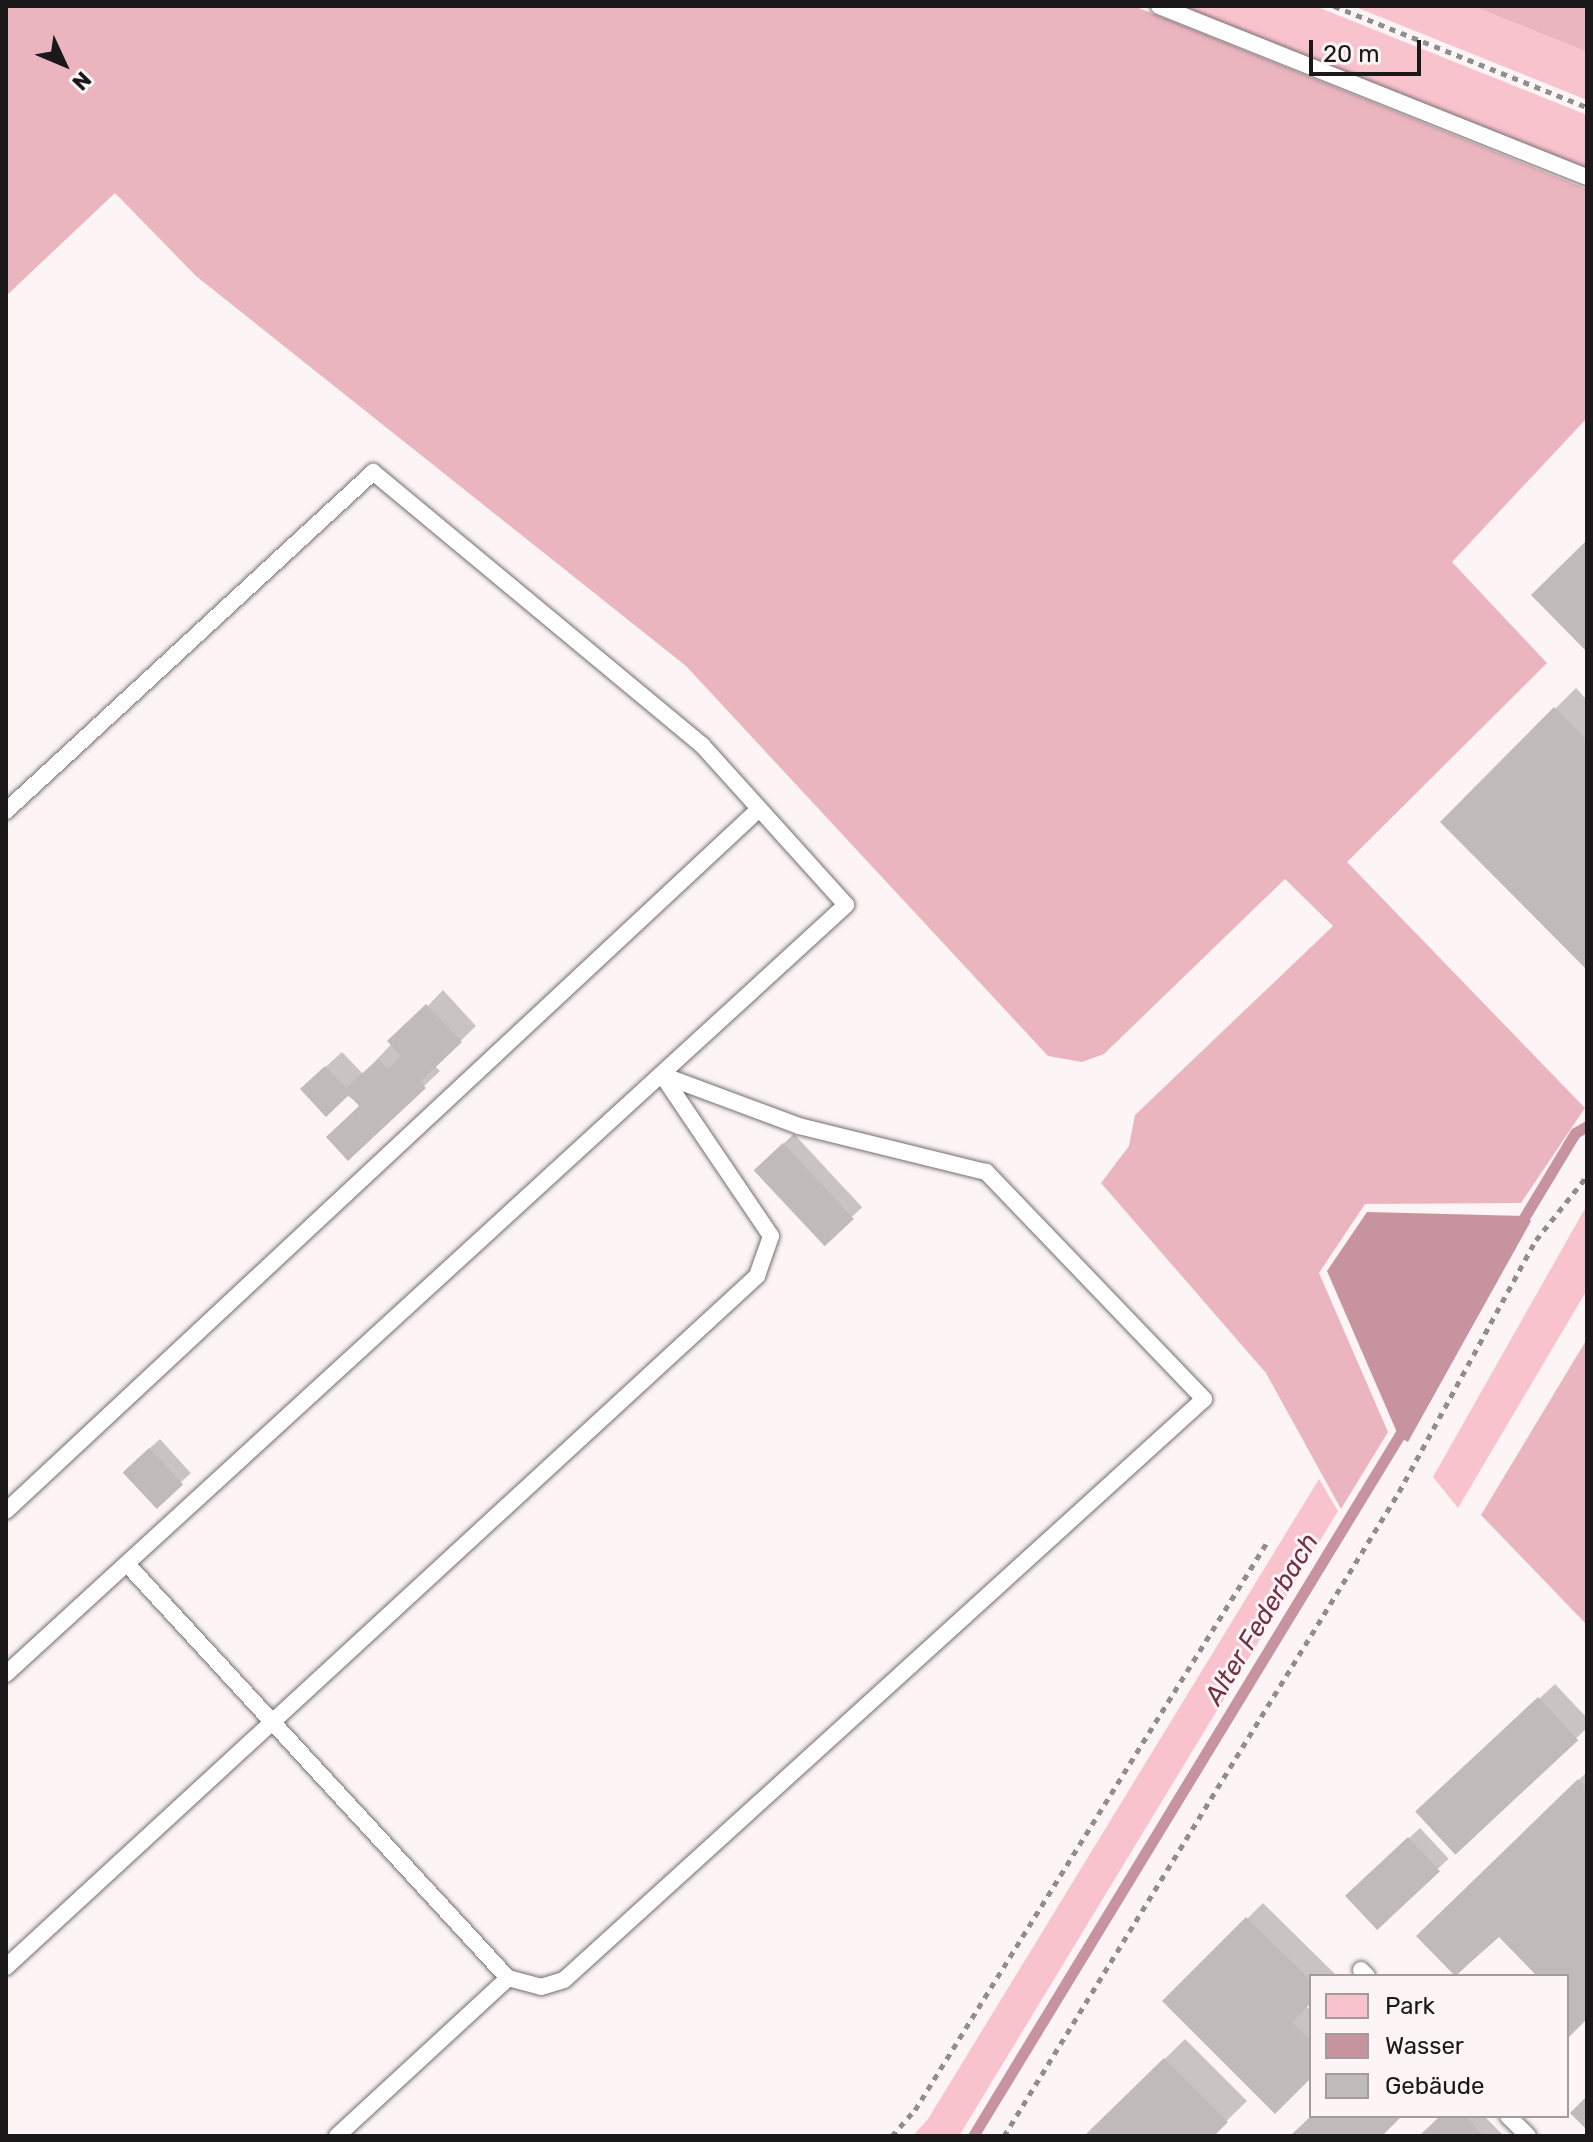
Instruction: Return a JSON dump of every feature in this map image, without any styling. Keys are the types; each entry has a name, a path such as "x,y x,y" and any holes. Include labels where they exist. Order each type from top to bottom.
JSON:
{"lane":[{"path":"1159,6 1587,177"},
{"path":"6,811 373,472 702,745 846,905 6,1674"},
{"path":"6,1511 759,809"},
{"path":"6,1967 757,1276 771,1236 662,1075"},
{"path":"127,1564 508,1978 541,1987 564,1980 1204,1399 986,1172 799,1126 662,1075"},
{"path":"337,2136 508,1978"},
{"path":"1510,2118 1528,2136"}],"path":[{"path":"1334,6 1587,107"},
{"path":"1004,2136 1399,1492 1536,1240 1587,1176"},
{"path":"892,2136 915,2110 1269,1539"}],"green space":[{"path":"1178,6 1315,6 1587,115 1587,169"},
{"path":"1353,6 1472,6 1587,52 1587,100"},
{"path":"1587,1205 1587,1290 1458,1508 1433,1477"},
{"path":"1319,1479 1338,1511 959,2136 913,2136 928,2119"}],"shaded area":[{"path":"6,6 1134,6 1587,189 1587,418 1452,562 1547,663 1347,862 1585,1108 1521,1203 1365,1204 1319,1273 1388,1432 1341,1509 1266,1373 1101,1183 1129,1146 1135,1115 1333,926 1285,879 1104,1054 1082,1062 1048,1056 686,666 196,276 115,193 6,296"},
{"path":"1472,6 1587,6 1587,52"},
{"path":"1587,1339 1587,1625 1481,1515"}],"water":[{"path":"1367,1212 1525,1216 1531,1221 1408,1442 1399,1437 1327,1271"}],"building":[{"path":"1587,540 1587,652 1531,595"},
{"path":"1554,707 1587,740 1587,970 1440,822"},
{"path":"426,1004 462,1042 420,1082 426,1088 348,1161 326,1137 359,1106 349,1095 326,1117 300,1089 325,1066 346,1088 378,1059 388,1069 401,1056 387,1041"},
{"path":"783,1143 854,1219 825,1246 754,1170"},
{"path":"149,1448 183,1485 157,1509 123,1473"},
{"path":"1538,1697 1578,1740 1455,1855 1415,1812"},
{"path":"1578,1779 1587,1789 1587,2019 1569,2037 1569,1974 1535,1974 1499,1937 1457,1974 1453,1974 1416,1936"},
{"path":"1408,1837 1440,1871 1377,1930 1345,1896"},
{"path":"1246,1917 1309,1979 1309,2005 1292,2022 1309,2039 1309,2080 1275,2114 1162,2001"},
{"path":"1164,2058 1228,2122 1214,2136 1084,2136"},
{"path":"1587,2096 1587,2130 1570,2113"},
{"path":"1309,2118 1400,2118 1382,2136 1290,2136"},
{"path":"1438,2118 1467,2118 1484,2136 1419,2136"}],"waterway":[{"name":"Alter Federbach","path":"1519,1226 1575,1133 1587,1126"},
{"name":"Alter Federbach","path":"973,2136 1405,1426"}]}
